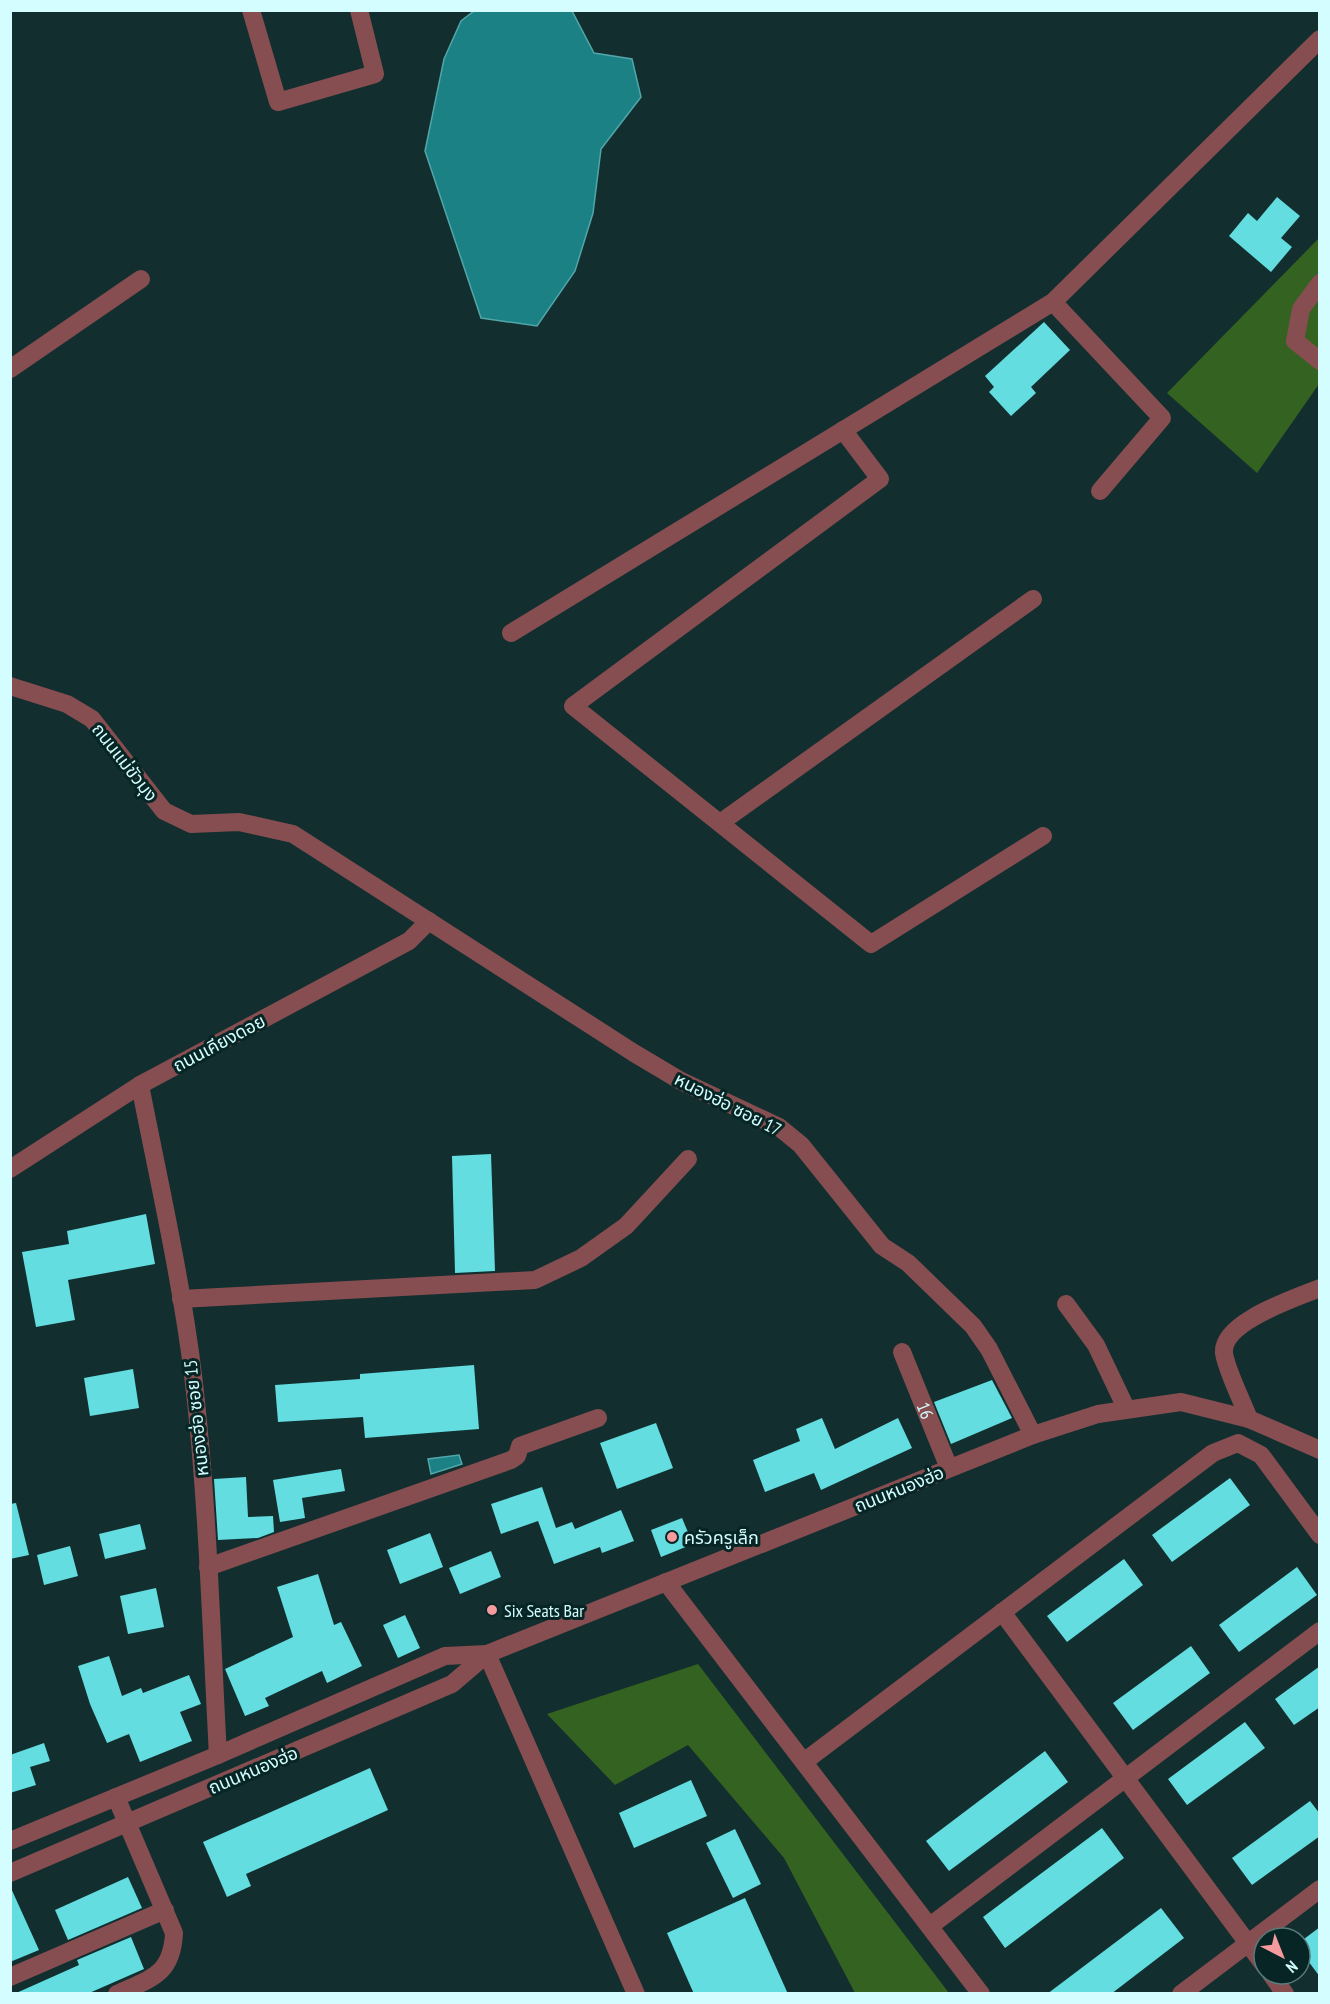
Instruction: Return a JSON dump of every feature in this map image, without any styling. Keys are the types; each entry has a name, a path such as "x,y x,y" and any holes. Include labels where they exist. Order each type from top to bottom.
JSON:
{"street":[{"path":"251,10 278,102 375,74 359,10"},
{"path":"511,633 1053,302 1320,39"},
{"path":"10,369 141,279"},
{"path":"1320,283 1301,309 1296,341 1320,362"},
{"path":"1053,302 1162,418 1100,491"},
{"path":"843,430 880,479 573,706 871,944 1043,836"},
{"path":"720,823 1033,599"},
{"name":"ถนนแม่ขัวมุง","path":"10,686 67,704 92,719 164,811 191,824 239,822 293,834 429,921"},
{"name":"ถนนเคียงดอย","path":"10,1169 140,1086 409,941 429,921"},
{"name":"หนองฮ่อ ซอย 17","path":"429,921 634,1053 681,1081 779,1127 801,1145 882,1246 908,1263 973,1326 989,1349 1033,1435"},
{"name":"หนองฮ่อ ซอย 15","path":"140,1086 193,1374 202,1469 218,1755"},
{"path":"181,1299 535,1281 581,1258 626,1226 688,1159"},
{"path":"1249,1419 1224,1353 1230,1334 1250,1319 1320,1288"},
{"path":"1066,1304 1096,1345 1126,1407"},
{"name":"16","path":"902,1352 949,1468"},
{"name":"ถนนหนองฮ่อ","path":"10,1873 452,1684 487,1654 1033,1435 1098,1414 1126,1407 1181,1401 1249,1419 1320,1450"},
{"path":"208,1567 511,1460 519,1452 520,1446 598,1418"},
{"path":"805,1761 1213,1453 1238,1443 1261,1455 1320,1535"},
{"path":"666,1582 981,1994"},
{"path":"1002,1612 1252,1948"},
{"path":"930,1926 1320,1631"},
{"path":"487,1654 636,1994"},
{"name":"ถนนหนองฮ่อ","path":"10,1841 218,1755 445,1656 487,1654"},
{"path":"116,1797 174,1933 173,1952 164,1969 117,1994"},
{"path":"1181,1994 1320,1889"},
{"path":"10,1977 165,1910"}],"green space":[{"path":"1319,238 1319,384 1257,473 1167,393"},
{"path":"698,1664 949,1993 855,1993 784,1858 688,1745 615,1785 547,1714"}],"water":[{"path":"474,11 572,11 594,53 632,59 641,97 601,149 593,213 575,271 537,326 481,318 425,151 444,59 461,21"},
{"path":"459,1455 462,1464 431,1474 428,1459"}],"building":[{"path":"1277,197 1300,216 1281,238 1292,247 1271,272 1229,236 1248,213 1257,221"},
{"path":"1044,322 1070,350 1031,387 1036,393 1011,416 989,392 994,387 985,376"},
{"path":"491,1154 495,1271 455,1273 452,1156"},
{"path":"146,1214 155,1264 68,1280 75,1320 36,1327 22,1252 69,1244 67,1231"},
{"path":"474,1365 479,1429 365,1438 363,1417 278,1422 275,1385 360,1379 360,1374"},
{"path":"133,1369 139,1408 90,1416 84,1378"},
{"path":"992,1380 1012,1418 951,1444 934,1402"},
{"path":"822,1418 835,1449 898,1418 912,1448 821,1490 814,1473 765,1492 753,1460 800,1441 796,1429"},
{"path":"656,1423 673,1468 617,1489 600,1443"},
{"path":"341,1469 345,1491 302,1498 305,1518 280,1522 273,1480"},
{"path":"246,1477 248,1517 273,1516 274,1532 258,1538 218,1540 214,1479"},
{"path":"1230,1478 1250,1505 1172,1562 1152,1535"},
{"path":"542,1487 556,1528 572,1522 575,1529 621,1510 634,1541 602,1553 600,1547 554,1564 538,1521 501,1534 491,1504"},
{"path":"16,1503 29,1555 10,1559 10,1504"},
{"name":"ครัวครูเล็ก","path":"682,1518 693,1544 661,1557 651,1530"},
{"path":"140,1524 146,1549 105,1559 99,1534"},
{"path":"430,1533 443,1567 400,1584 387,1550"},
{"path":"70,1546 78,1576 44,1585 37,1555"},
{"path":"491,1551 501,1577 460,1594 449,1568"},
{"path":"1124,1559 1143,1585 1067,1642 1047,1616"},
{"path":"1297,1567 1317,1595 1239,1652 1219,1625"},
{"path":"318,1574 334,1625 341,1622 362,1666 327,1683 322,1671 265,1698 269,1706 245,1716 225,1669 293,1637 277,1587"},
{"path":"156,1588 164,1627 128,1634 120,1596"},
{"path":"405,1615 420,1648 398,1658 383,1625"},
{"path":"1191,1646 1210,1673 1133,1730 1113,1703"},
{"path":"109,1656 122,1696 141,1688 143,1693 189,1675 201,1704 180,1712 192,1741 140,1762 129,1734 107,1743 90,1704 78,1666"},
{"path":"1320,1666 1320,1707 1294,1725 1275,1699"},
{"path":"1245,1722 1265,1748 1187,1805 1168,1779"},
{"path":"44,1743 50,1761 30,1767 36,1785 10,1793 10,1755"},
{"path":"1045,1751 1068,1782 949,1871 926,1841"},
{"path":"370,1768 388,1810 246,1874 251,1886 227,1897 203,1842"},
{"path":"691,1780 707,1816 634,1848 619,1813"},
{"path":"1310,1801 1320,1814 1320,1836 1252,1885 1232,1858"},
{"path":"1102,1828 1124,1858 1005,1948 983,1917"},
{"path":"735,1829 761,1884 733,1898 706,1843"},
{"path":"128,1877 142,1908 68,1940 55,1910"},
{"path":"10,1886 39,1950 10,1962"},
{"path":"745,1898 788,1994 694,1994 667,1933"},
{"path":"1161,1908 1184,1938 1111,1994 1047,1994"},
{"path":"1320,1927 1320,1977 1312,1966 1312,1933"},
{"path":"131,1937 144,1969 87,1994 14,1994 79,1965 77,1960"}],"place":[{"name":"ครัวครูเล็ก","path":"672,1537"},
{"name":"Six Seats Bar","path":"492,1610"}]}
